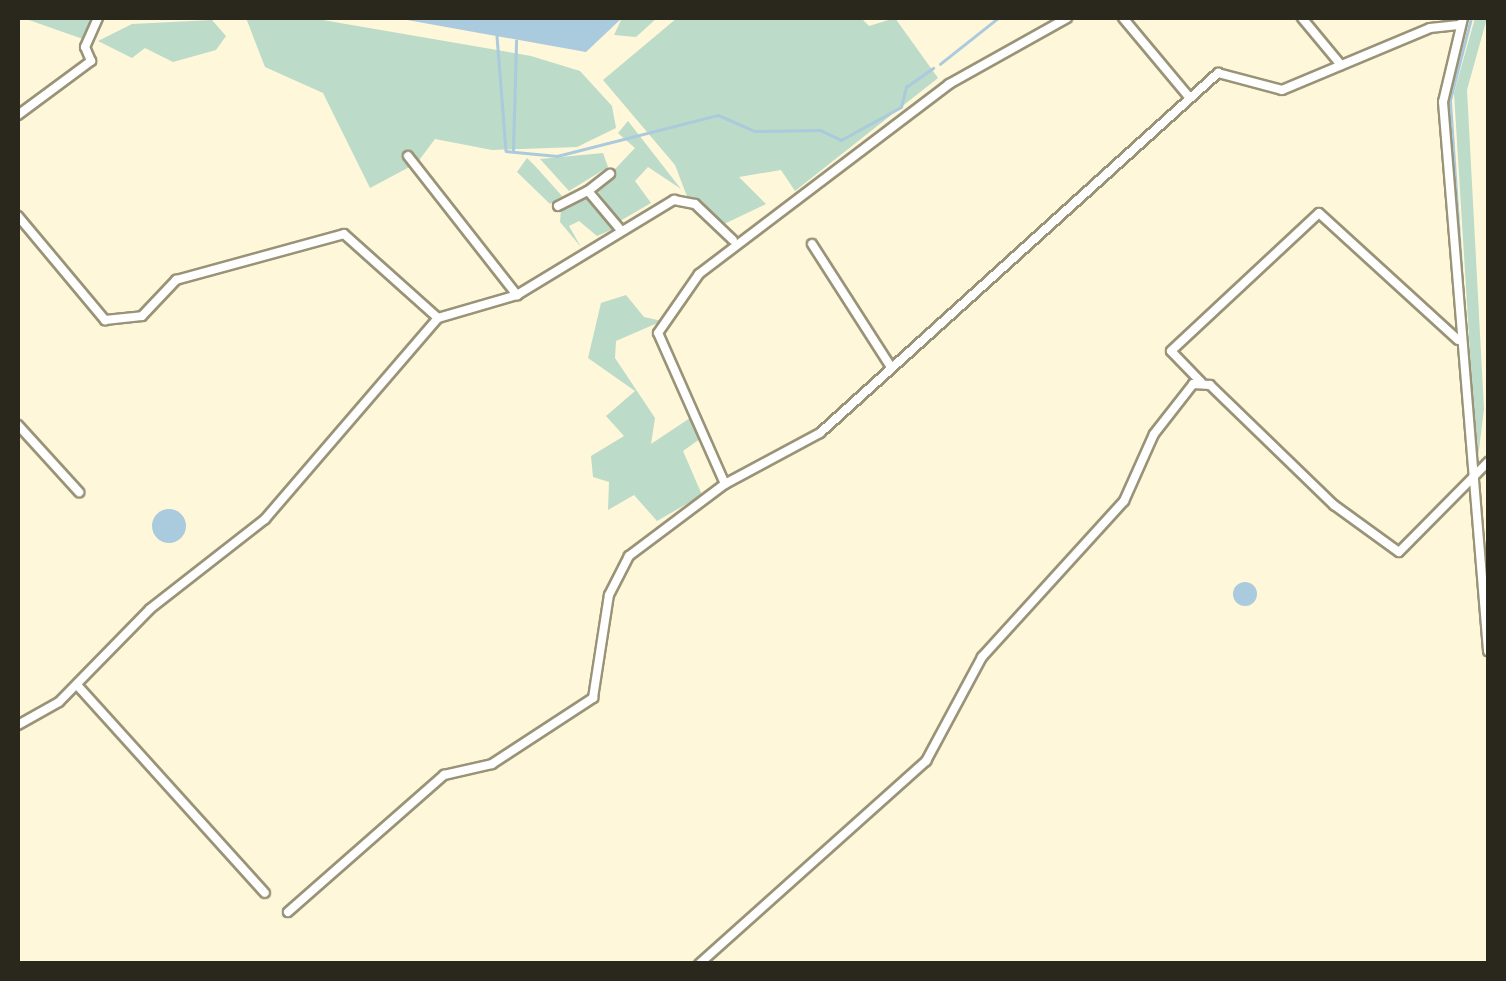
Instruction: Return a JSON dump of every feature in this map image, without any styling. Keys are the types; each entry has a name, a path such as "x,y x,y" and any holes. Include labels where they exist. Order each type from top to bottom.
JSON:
{"street":[{"path":"18,115 91,61 85,47 98,18"},
{"path":"725,484 658,333 733,240 949,84 1067,18"},
{"path":"1123,18 1190,98"},
{"path":"1302,18 1341,65"},
{"path":"288,912 444,776 492,764 592,698 609,594 629,556 725,484 820,433 1218,74 1282,90 1442,23 1462,21 1443,102 1458,340 1476,472 1488,652"},
{"path":"408,156 517,294"},
{"path":"558,206 610,174"},
{"path":"588,191 619,228"},
{"path":"18,725 77,685 150,610 265,519 438,318 517,294 619,228 683,198 733,240"},
{"path":"1458,340 1318,213 1171,350 1201,382 1399,552 1488,462"},
{"path":"18,216 105,320 142,316 176,280 344,234 438,318"},
{"path":"812,244 891,368"},
{"path":"698,964 926,761 982,657 1124,501 1154,434 1201,382"},
{"path":"18,425 79,492"},
{"path":"77,685 265,893"}],"green space":[{"path":"23,18 94,18 83,39"},
{"path":"246,18 311,18 531,56 580,71 612,106 616,128 577,147 492,150 435,139 417,163 370,188 323,93 265,67"},
{"path":"622,18 657,18 636,37 614,35"},
{"path":"677,18 861,18 869,26 895,18 938,78 795,191 781,170 739,177 766,204 722,225 688,199 675,165 603,80"},
{"path":"1475,18 1487,18 1467,90 1484,409 1477,466 1454,93"},
{"path":"212,20 226,36 216,50 173,62 145,48 132,58 98,41 132,24"},
{"path":"628,121 681,189 648,167 635,181 651,203 620,221 596,189 635,148 618,133"},
{"path":"603,153 608,167 569,191 540,159"},
{"path":"527,158 562,196 550,204 517,172"},
{"path":"585,196 613,229 597,236 579,221 569,226 581,247 560,222 561,210"},
{"path":"626,295 644,317 662,321 616,341 615,358 655,418 651,444 693,416 704,436 683,451 702,495 657,521 634,495 608,510 609,482 593,477 591,456 624,436 606,416 635,391 588,358 601,303"}],"water":[{"path":"396,18 622,18 586,52"},
{"path":"169,509 181,514 186,526 181,538 169,543 157,538 152,526 157,514"},
{"path":"1245,582 1257,594 1245,606 1233,594"}],"waterway":[{"path":"940,64 998,18"},
{"path":"1463,298 1450,100 1471,18"},
{"path":"497,36 506,151 557,156 718,115 755,131 820,130 841,140 901,107 906,87 933,68"},
{"path":"513,151 516,41"}]}
